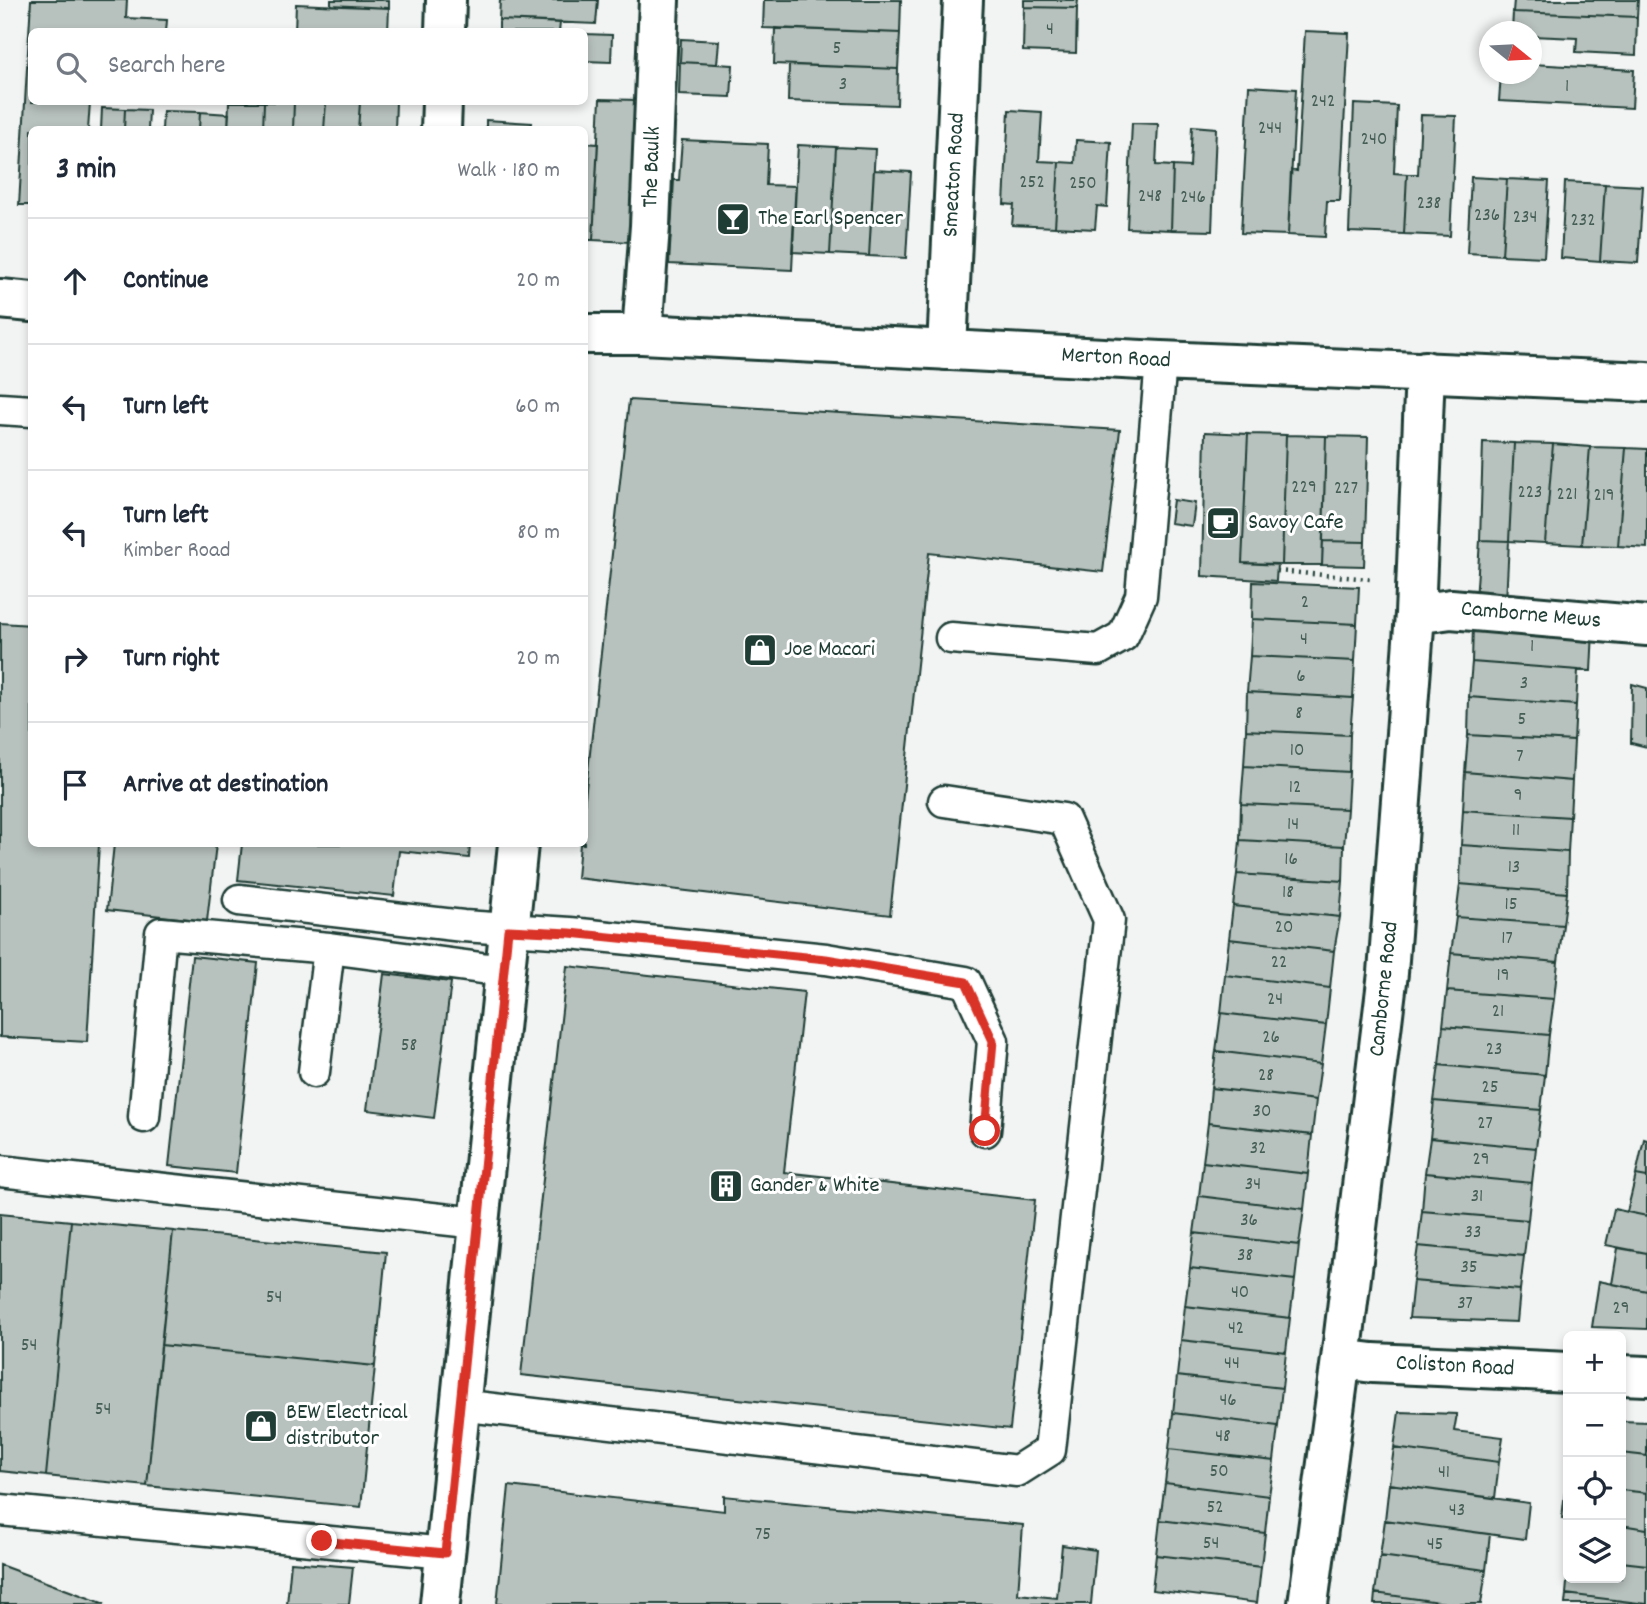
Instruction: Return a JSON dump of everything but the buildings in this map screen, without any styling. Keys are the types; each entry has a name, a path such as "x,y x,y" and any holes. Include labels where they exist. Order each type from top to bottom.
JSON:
{"street":[{"path":"445,28 446,0"},
{"name":"The Baulk","path":"642,334 650,226 660,0"},
{"name":"Smeaton Road","path":"947,350 963,0"},
{"path":"441,126 442,105"},
{"path":"0,299 28,302"},
{"name":"Merton Road","path":"588,334 642,334 1161,361 1647,382"},
{"name":"Camborne Road","path":"1308,1604 1388,973 1415,598 1425,371"},
{"name":"Camborne Mews","path":"1415,598 1451,609 1647,626"},
{"path":"440,1604 518,847"},
{"name":"Coliston Road","path":"1341,1359 1563,1373"},
{"path":"1626,1375 1647,1376"}],"lane":[{"path":"951,638 1098,650 1123,636 1141,596 1161,361"},
{"path":"0,409 28,411"},
{"path":"459,1405 1017,1471 1050,1450 1109,920 1063,820 944,801"},
{"path":"239,900 508,930 826,959 966,982 993,1041 985,1131"},
{"path":"144,1117 161,933 329,948 504,971"},
{"path":"314,1072 329,948"},
{"path":"0,1171 478,1223"},
{"path":"0,1510 445,1553"}],"path":[{"path":"1277,571 1415,598"}],"place":[{"name":"The Earl Spencer","path":"733,219"},
{"name":"Savoy Cafe","path":"1223,523"},
{"name":"Joe Macari","path":"760,650"},
{"name":"Gander & White","path":"726,1186"},
{"name":"BEW Electrical distributor","path":"261,1426"}],"route":[{"path":"322,1541 445,1553 508,930 570,933 826,959 966,982 993,1041 985,1131"}]}
